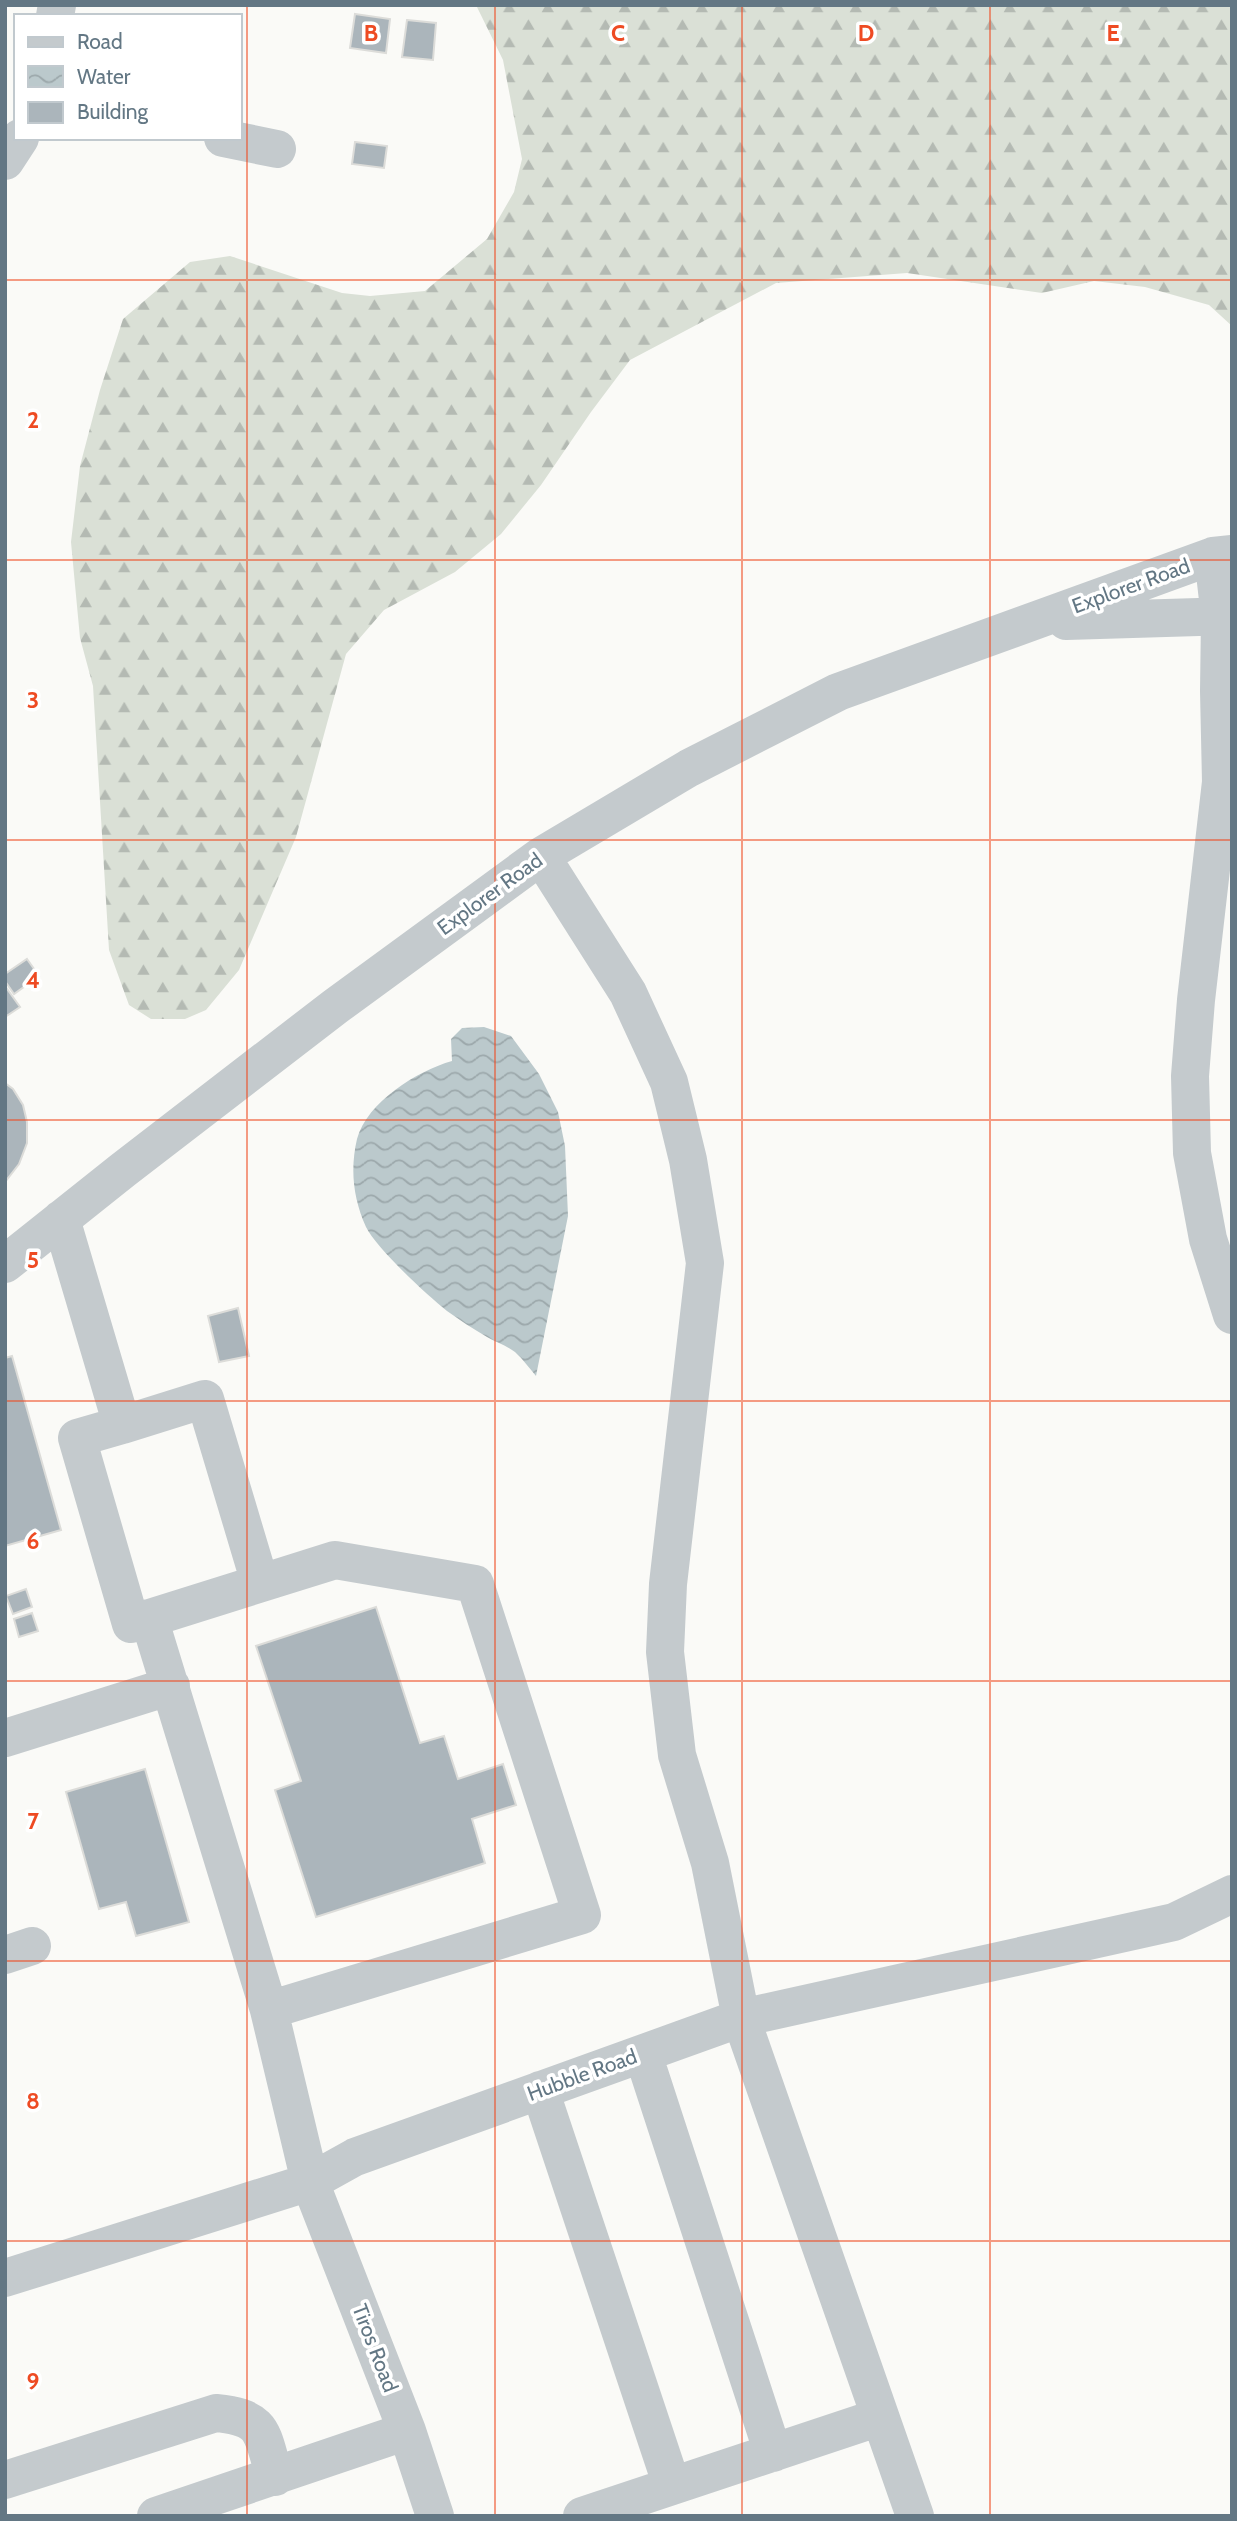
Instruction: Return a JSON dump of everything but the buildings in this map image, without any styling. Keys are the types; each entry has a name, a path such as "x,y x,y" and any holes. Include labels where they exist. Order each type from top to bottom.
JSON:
{"street":[{"path":"5,162 19,140"},
{"path":"233,140 277,149"},
{"path":"1222,555 1226,616 1219,691 1221,782 1190,1076 1192,1153 1204,1219 1232,1315"},
{"name":"Explorer Road","path":"5,1264 336,1006 541,856 689,768 838,692 1222,555"},
{"name":"Explorer Road","path":"1032,621 1226,616"},
{"path":"541,856 628,993 668,1082 688,1160 705,1263 668,1584 665,1652 677,1755 710,1863 741,2018 915,2516"},
{"path":"61,1219 122,1425"},
{"path":"260,1583 205,1399 77,1438 131,1624 335,1560 475,1584 582,1915 269,2010"},
{"name":"Tiros Road","path":"149,1618 269,2010 310,2182 407,2431 435,2516"},
{"path":"5,1738 171,1686"},
{"name":"Hubble Road","path":"5,2278 310,2182 355,2157 741,2018 1174,1922 1232,1894"},
{"path":"643,2054 773,2453"},
{"path":"540,2090 673,2486"},
{"path":"5,2480 216,2413 243,2416 259,2428 275,2477"},
{"path":"582,2516 880,2417"},
{"path":"156,2516 407,2431"}],"green space":[{"path":"476,5 1232,5 1232,326 1209,305 1145,287 1094,281 1042,293 907,273 776,283 630,360 541,485 501,534 455,572 384,610 346,654 296,837 239,970 206,1010 185,1019 151,1019 129,1005 109,950 93,686 80,638 71,542 80,466 100,390 123,319 190,262 230,256 342,293 370,296 425,291 487,239 514,192 522,159 503,60"}],"water":[{"path":"484,1027 511,1036 539,1074 558,1112 565,1146 568,1216 536,1376 515,1352 447,1311 403,1271 380,1247 366,1227 356,1194 353,1172 357,1139 371,1113 409,1080 452,1061 451,1039 462,1028"}]}
